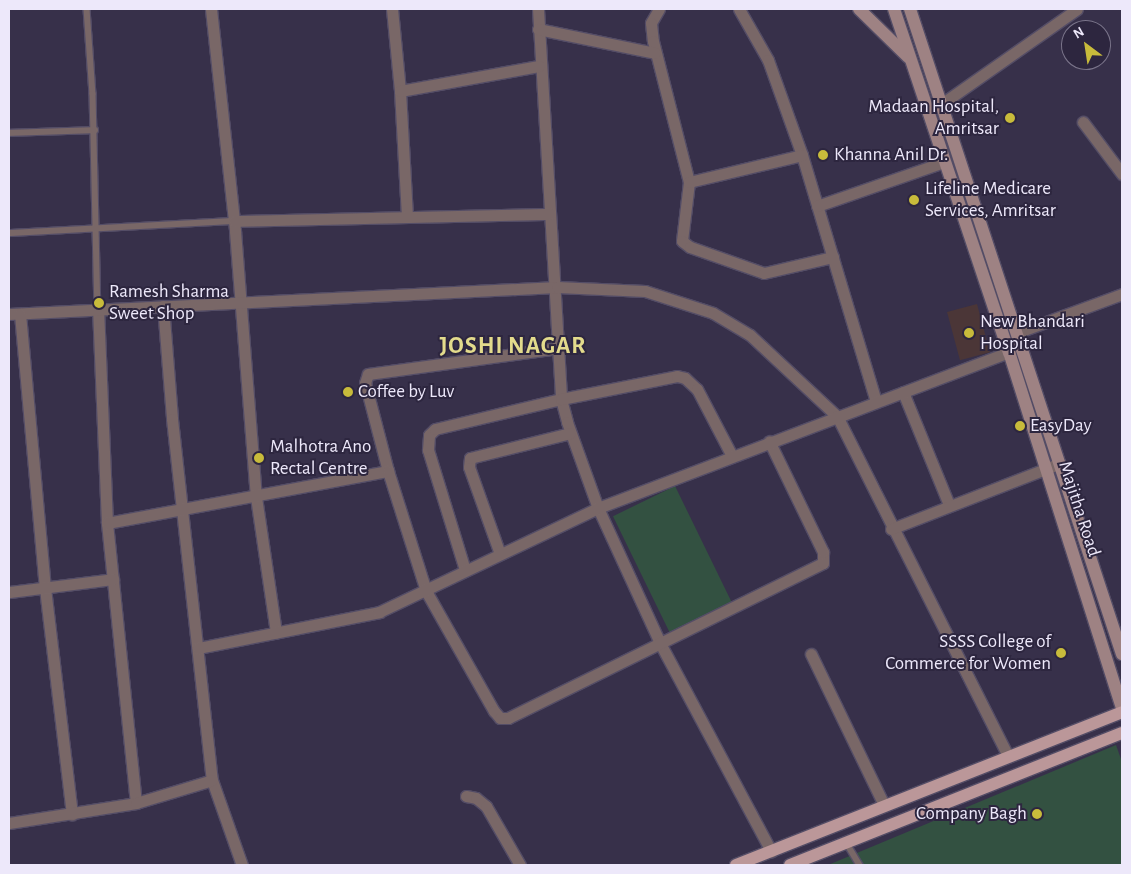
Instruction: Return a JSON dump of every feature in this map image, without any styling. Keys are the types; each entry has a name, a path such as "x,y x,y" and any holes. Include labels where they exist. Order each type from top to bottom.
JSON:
{"main road":[{"path":"859,9 909,59 928,68"},
{"name":"Majitha Road","path":"894,9 909,59 1009,352 1122,710"},
{"name":"Majitha Road","path":"910,9 1122,654"},
{"path":"736,865 1122,710"},
{"path":"790,865 1122,733"}],"street":[{"path":"211,9 234,221 256,497 276,633"},
{"path":"392,9 400,91 407,218"},
{"path":"538,9 539,66 557,287 561,399 570,433 598,508 662,644 771,851"},
{"path":"660,9 651,23 655,53 689,182 682,241 690,247 764,273 834,257"},
{"path":"739,9 768,60 802,156 834,257 876,402"},
{"path":"940,105 1077,9"},
{"path":"538,29 655,53"},
{"path":"400,91 539,66"},
{"path":"1083,122 1122,174"},
{"path":"689,182 802,156"},
{"path":"817,206 944,162"},
{"path":"234,221 550,214"},
{"path":"72,814 14,314 98,308 557,287 645,291 713,313 750,335 837,416 891,529 1008,756"},
{"path":"1016,333 1122,294"},
{"path":"163,306 212,780 242,865"},
{"path":"98,308 107,523 136,804"},
{"path":"558,348 368,374 364,383 388,471 426,590 494,711 503,719 662,644 825,561 769,441"},
{"path":"198,648 379,612 598,508 769,441 1009,352"},
{"path":"465,570 428,450 429,435 435,429 666,376 685,378 697,389 732,456"},
{"path":"904,392 949,505"},
{"path":"500,554 469,467 470,458 570,433"},
{"path":"891,529 1060,463"},
{"path":"107,523 183,511 388,471"},
{"path":"9,592 112,580"},
{"path":"811,654 884,805"},
{"path":"9,820 9,823 136,804 212,780"},
{"path":"466,796 476,798 486,806 520,865"}],"lane":[{"path":"87,9 95,130 98,308"},
{"path":"9,133 95,130"},
{"path":"9,233 98,230 234,221"},
{"path":"846,842 860,865"}],"shaded area":[{"name":"New Bhandari Hospital","path":"977,304 990,352 960,360 947,312"}],"green space":[{"path":"675,486 732,604 670,634 613,516"},
{"name":"Company Bagh","path":"1116,745 1122,762 1122,865 828,865"}],"place":[{"name":"Madaan Hospital, Amritsar","path":"1010,118"},
{"name":"Khanna Anil Dr.","path":"823,155"},
{"name":"Lifeline Medicare Services, Amritsar","path":"914,200"},
{"name":"Ramesh Sharma Sweet Shop","path":"99,303"},
{"name":"New Bhandari Hospital","path":"969,333"},
{"name":"Coffee by Luv","path":"348,392"},
{"name":"EasyDay","path":"1020,426"},
{"name":"Malhotra Ano Rectal Centre","path":"259,458"},
{"name":"SSSS College of Commerce for Women","path":"1061,653"},
{"name":"Company Bagh","path":"1037,814"}],"district":[{"name":"JOSHI NAGAR","path":"513,347"}]}
